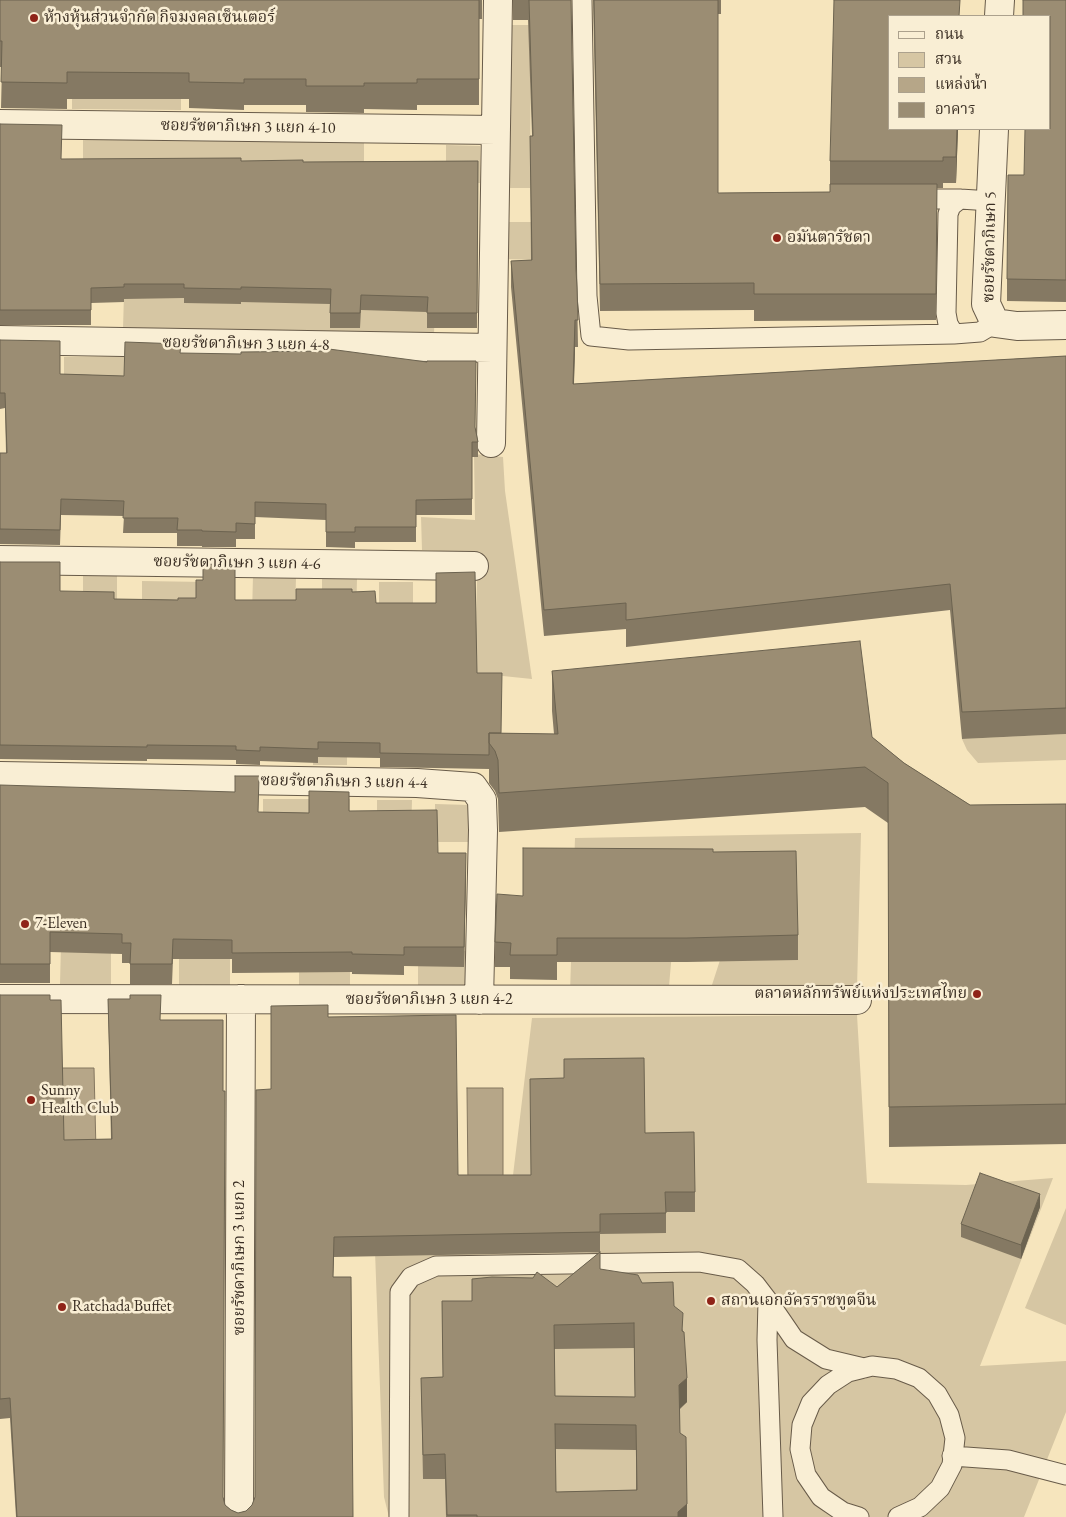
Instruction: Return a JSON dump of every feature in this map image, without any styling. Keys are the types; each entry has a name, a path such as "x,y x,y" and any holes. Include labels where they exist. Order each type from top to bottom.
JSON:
{"street":[{"path":"491,443 498,0"},
{"path":"999,15 1000,0"},
{"name":"ซอยรัชดาภิเษก 3 แยก 4-10","path":"0,124 496,130"},
{"name":"ซอยรัชดาภิเษก 5","path":"994,130 986,304 995,323 1017,326 1066,325"},
{"name":"ซอยรัชดาภิเษก 3 แยก 4-8","path":"0,340 492,348"},
{"name":"ซอยรัชดาภิเษก 3 แยก 4-6","path":"0,560 474,566"},
{"name":"ซอยรัชดาภิเษก 3 แยก 4-4","path":"0,776 473,786 482,800 483,830 479,1000"},
{"name":"ซอยรัชดาภิเษก 3 แยก 4-2","path":"0,999 857,1000"},
{"name":"ซอยรัชดาภิเษก 3 แยก 2","path":"239,1517 240,999"}],"lane":[{"path":"582,0 587,296 591,336 628,340 954,334 980,332 995,323"},
{"path":"893,199 991,201"},
{"path":"954,334 948,324 946,313 948,214 951,206 960,199"},
{"path":"398,1517 400,1292 411,1277 436,1266 698,1262 738,1269 755,1284 794,1339 826,1359 864,1368"},
{"path":"768,1301 767,1340 773,1517"},
{"path":"848,1515 821,1497 806,1475 800,1449 802,1425 811,1403 828,1384 848,1372 872,1366 896,1369 919,1378 937,1394 949,1415 955,1438 952,1465 940,1488 920,1507 898,1517"},
{"path":"952,1456 1008,1460 1066,1475"}],"green space":[{"path":"509,25 531,25 530,188 509,188"},
{"path":"72,83 181,85 181,110 72,109"},
{"path":"83,138 364,138 364,179 83,179"},
{"path":"446,145 480,146 480,183 446,183"},
{"path":"505,222 539,222 539,260 505,259"},
{"path":"124,294 435,299 434,335 123,329"},
{"path":"64,357 125,357 124,395 64,395"},
{"path":"474,454 503,457 505,491 532,679 474,673 478,553 422,550 421,517 475,520"},
{"path":"83,575 117,576 117,614 83,614"},
{"path":"253,576 296,577 295,615 252,614"},
{"path":"322,579 357,579 356,617 322,617"},
{"path":"142,581 205,582 204,620 142,619"},
{"path":"379,582 413,582 413,620 379,620"},
{"path":"314,727 347,728 347,765 313,765"},
{"path":"1066,734 1066,760 978,763 967,750 962,739"},
{"path":"263,799 350,799 350,837 263,838"},
{"path":"377,800 412,800 411,839 377,838"},
{"path":"435,804 469,805 469,842 435,842"},
{"path":"861,833 857,988 711,988 741,895 673,941 669,986 570,993 575,838"},
{"path":"61,945 111,946 111,984 60,984"},
{"path":"179,948 230,949 230,986 179,986"},
{"path":"299,949 350,949 350,987 299,987"},
{"path":"418,950 469,951 469,988 418,989"},
{"name":"สถานเอกอัครราชทูตจีน","path":"857,1015 867,1183 966,1185 1053,1178 980,1366 1066,1361 1066,1412 1024,1517 389,1517 384,1497 375,1251 506,1233 532,1018"},
{"path":"1066,1208 1066,1325 1025,1308"}],"water":[{"path":"62,1068 94,1068 96,1151 57,1151"},
{"path":"467,1088 503,1088 503,1183 468,1183"}],"building":[{"path":"0,0 479,0 479,79 417,79 417,83 364,83 364,86 306,86 306,79 244,79 244,83 189,82 189,73 67,72 67,83 1,82"},
{"path":"529,0 571,0 578,320 575,320 573,384 1066,356 1066,708 962,712 950,584 626,620 626,603 544,610 511,261 532,260 530,136 533,136"},
{"path":"594,0 718,0 718,193 830,192 830,184 937,184 936,294 754,294 754,283 600,284"},
{"path":"834,0 960,0 959,15 888,15 888,130 957,130 956,157 943,157 943,161 830,161"},
{"path":"1023,0 1066,0 1066,280 1007,279 1008,175 1024,175 1025,130 1051,130 1051,15 1023,15"},
{"path":"0,124 62,125 61,159 241,158 241,161 303,160 303,162 478,161 477,313 427,313 428,297 361,295 360,313 330,313 331,289 184,288 184,284 124,284 124,287 91,288 91,310 0,310"},
{"path":"0,340 60,341 60,374 124,376 125,342 181,344 180,353 241,354 241,352 329,351 329,349 427,362 476,361 475,427 478,442 472,442 472,499 416,500 416,527 355,527 355,532 326,532 326,504 255,502 255,524 236,523 236,532 177,530 178,518 123,518 124,501 61,499 60,530 0,529 0,453 7,453 5,393 0,393"},
{"path":"0,562 60,562 60,591 114,592 114,599 178,600 178,598 196,598 196,580 203,580 203,564 235,565 235,600 296,600 296,589 352,589 352,592 375,591 376,603 436,603 436,573 475,572 477,673 502,673 501,733 489,733 489,755 380,753 380,743 318,742 318,749 260,747 260,751 236,750 236,746 0,745"},
{"name":"ตลาดหลักทรัพย์แห่งประเทศไทย","path":"860,641 872,737 904,763 970,805 1066,804 1066,1104 889,1107 888,783 865,767 499,793 498,760 495,751 489,743 489,733 558,734 552,671"},
{"path":"235,776 259,776 258,812 309,813 309,791 349,792 349,811 437,810 438,853 466,853 464,947 404,947 404,955 352,954 352,952 232,953 232,940 173,939 172,964 130,964 131,943 122,943 122,934 50,932 50,964 0,964 0,785 235,792"},
{"path":"523,848 713,849 713,852 796,851 798,935 687,938 557,938 557,955 510,955 511,943 495,942 497,894 523,896"},
{"path":"0,995 50,995 50,1000 61,1000 64,1140 112,1139 108,999 130,999 130,995 161,995 160,1020 223,1020 223,1091 225,1091 223,1497 225,1505 238,1513 246,1511 252,1505 255,1497 256,1090 271,1089 271,1006 328,1005 328,1017 456,1015 458,1175 531,1175 530,1079 564,1078 564,1059 644,1058 645,1133 694,1132 695,1192 665,1192 666,1213 600,1214 600,1232 334,1237 333,1277 351,1277 353,1517 17,1517 10,1398 0,1399"},
{"path":"980,1173 1040,1194 1021,1245 961,1224"},
{"path":"600,1252 600,1269 638,1275 642,1283 673,1282 674,1306 683,1313 682,1331 684,1332 687,1378 679,1385 680,1433 686,1437 687,1504 678,1512 678,1517 477,1517 477,1515 447,1515 445,1454 423,1455 421,1378 443,1377 442,1301 472,1301 472,1279 492,1277 533,1278 537,1272 557,1287","holes":["634,1323 635,1397 555,1396 554,1325","555,1424 636,1425 637,1490 556,1492"]}],"place":[{"name":"ห้างหุ้นส่วนจำกัด กิจมงคลเซ็นเตอร์","path":"34,18"},
{"name":"อมันตารัชดา","path":"777,238"},
{"name":"7-Eleven","path":"25,924"},
{"name":"ตลาดหลักทรัพย์แห่งประเทศไทย","path":"977,994"},
{"name":"Sunny Health Club","path":"31,1100"},
{"name":"สถานเอกอัครราชทูตจีน","path":"711,1301"},
{"name":"Ratchada Buffet","path":"62,1307"}]}
